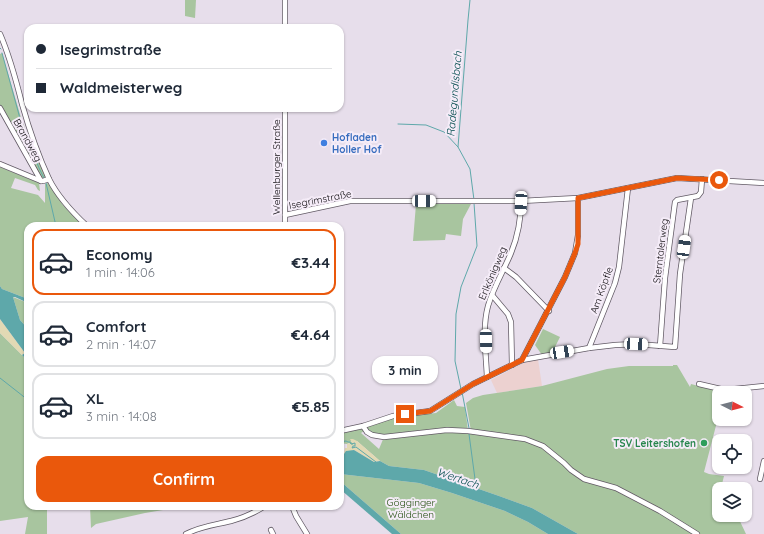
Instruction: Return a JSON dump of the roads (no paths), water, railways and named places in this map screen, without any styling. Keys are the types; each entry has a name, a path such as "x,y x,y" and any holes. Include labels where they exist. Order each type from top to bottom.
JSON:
{"street":[{"path":"285,0 285,24"},
{"path":"0,34 14,70 24,109"},
{"name":"Brandweg","path":"0,108 41,181"},
{"path":"25,112 50,179 60,197 83,222"},
{"name":"Wellenburger Straße","path":"285,112 285,222"},
{"name":"Brandweg","path":"0,164 41,181"},
{"name":"Isegrimstraße","path":"285,215 350,201 477,202 578,198 677,178 764,183"},
{"path":"41,181 50,179"},
{"path":"344,430 363,426 393,416 430,411 487,377 522,360 589,348 636,344 675,347 679,278 691,198 700,194 702,179"},
{"name":"Am Köpfle","path":"589,348 619,267 628,188"},
{"path":"522,360 549,310 572,262 578,244 578,198"},
{"name":"Sterntalerweg","path":"660,346 665,278 674,202 677,200 691,198"},
{"name":"Erlkönigweg","path":"487,377 485,324 488,305 516,238 519,227 521,201"},
{"path":"504,268 516,277 549,310"},
{"path":"492,295 510,317 512,365"},
{"path":"699,384 725,390 764,386"},
{"path":"363,426 367,432 384,437 448,430 525,439 543,446 584,479 616,488 660,511 696,534"},
{"path":"760,479 764,461"},
{"path":"186,534 201,527 239,519 258,510"},
{"path":"294,510 307,534"}],"water":[{"path":"0,286 2,289 24,297 24,301 13,297 20,320 24,324 24,352 0,319"},
{"path":"354,450 374,462 380,461 389,466 424,470 499,496 532,508 578,534 548,534 505,511 419,483 344,474 344,454 346,451"},
{"path":"344,484 401,534 392,534 344,492"}],"waterway":[{"name":"Radegundisbach","path":"470,0 458,147 470,169 474,200"},
{"path":"2,53 21,122 44,178"},
{"path":"398,124 426,125 444,132 458,147"},
{"path":"46,183 55,222"},
{"name":"Radegundisbach","path":"461,389 455,361 456,314 461,287 477,246 474,203"},
{"path":"0,378 24,397"},
{"name":"Radegundisbach","path":"462,392 469,428"},
{"name":"Radegundisbach","path":"469,434 475,479 473,488"},
{"path":"344,441 350,442 351,444 355,443 355,446 352,448 356,447 376,462"}],"place":[{"name":"Hofladen Holler Hof","path":"324,143"},
{"name":"TSV Leitershofen","path":"704,443"}],"water label":[{"name":"Wertach","path":"458,478"}],"park label":[{"name":"Gögginger Wäldchen","path":"411,508"}]}
